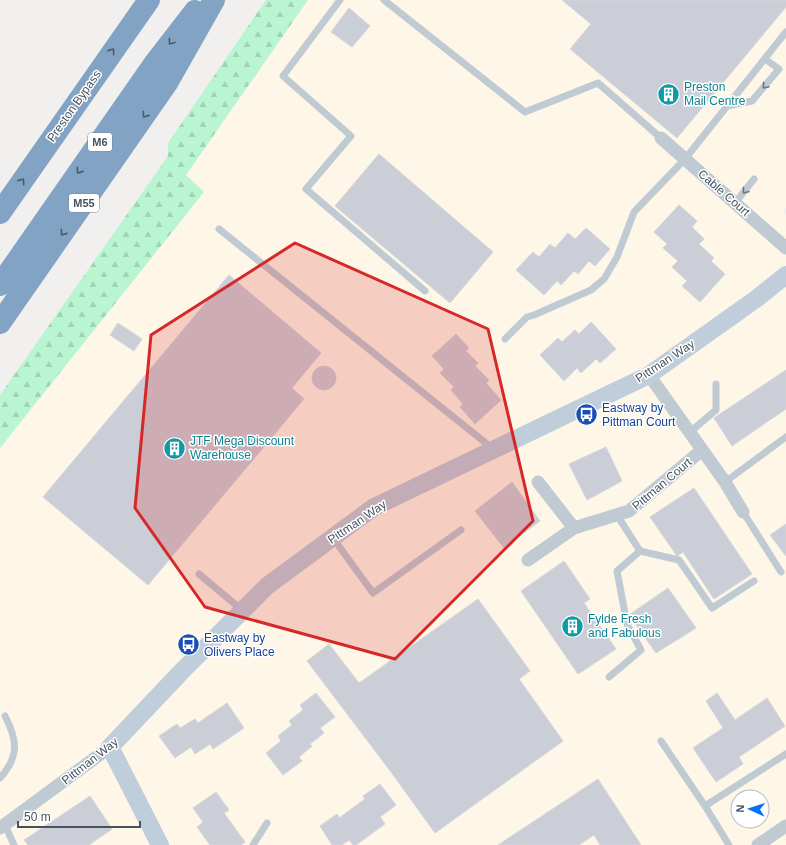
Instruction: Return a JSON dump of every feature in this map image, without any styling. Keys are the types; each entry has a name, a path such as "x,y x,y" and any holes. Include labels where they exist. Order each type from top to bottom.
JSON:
{"highway":[{"name":"Preston Bypass","path":"0,213 149,0"},
{"name":"M6","path":"0,285 154,64 203,0"},
{"name":"M55","path":"0,323 167,83 214,0"}],"street":[{"name":"Cable Court","path":"661,138 786,248"},
{"name":"Pittman Way","path":"2,827 110,747 183,670 267,586 374,507 649,375 786,275"},
{"name":"Pittman Court","path":"649,375 725,482 743,512"},
{"name":"Pittman Court","path":"528,560 574,528 629,511 702,450"},
{"path":"538,482 574,528"},
{"path":"110,747 160,845"},
{"path":"765,843 786,826"}],"lane":[{"path":"340,0 283,76 352,136 306,189 425,291"},
{"path":"384,0 526,112 598,83 661,138"},
{"path":"505,339 527,317 591,290 604,279 617,257 634,212 685,159 786,32"},
{"path":"727,106 752,101 779,69 765,59"},
{"path":"735,203 754,179"},
{"path":"219,229 494,450"},
{"path":"690,432 716,410 716,384"},
{"path":"725,482 786,437"},
{"path":"743,512 781,572"},
{"path":"617,515 640,551 679,560 712,608 754,581"},
{"path":"333,538 373,592 461,530"},
{"path":"609,677 641,650 627,624 617,571 640,551"},
{"path":"199,574 242,610"},
{"path":"0,778 9,768 15,751 14,736 5,716"},
{"path":"661,741 705,806 729,845"},
{"path":"705,806 786,754"},
{"path":"253,845 266,823"},
{"path":"2,827 14,845"}],"highlighted area":[{"path":"295,243 488,329 533,521 395,659 205,607 135,508 151,335"}],"shaded area":[{"path":"308,0 786,0 786,207 783,211 786,215 786,845 0,845 0,448 203,192 186,175"}],"green space":[{"path":"266,0 308,0 186,175 204,192 0,448 0,395 168,156 168,143"}],"building":[{"name":"Preston Mail Centre","path":"562,0 786,0 786,7 677,138 570,49 591,24"},
{"path":"349,8 370,26 352,47 331,32"},
{"path":"379,154 493,252 450,303 335,206"},
{"path":"679,205 697,221 692,227 704,239 699,244 714,258 711,261 725,274 700,302 682,286 687,281 672,267 678,261 663,248 667,244 654,232"},
{"path":"586,228 610,249 595,266 589,261 578,274 574,271 561,285 557,281 544,295 516,270 533,252 539,257 550,244 555,248 568,233 575,239"},
{"name":"JTF Mega Discount Warehouse","path":"229,275 321,353 292,388 304,399 148,585 43,497"},
{"path":"591,322 616,349 600,363 596,359 581,373 577,368 564,381 540,355 558,338 562,342 575,330 579,334"},
{"path":"118,323 142,339 134,351 110,335"},
{"path":"456,334 469,348 466,351 478,363 475,366 489,380 486,383 501,400 475,424 460,407 463,404 451,390 454,387 440,373 444,369 432,356"},
{"path":"319,366 329,366 336,373 336,383 329,390 319,390 312,383 312,373"},
{"path":"786,370 786,409 732,446 714,418"},
{"path":"606,447 622,481 587,500 569,464"},
{"path":"512,482 540,521 504,548 475,511"},
{"path":"694,488 752,574 714,599 683,552 677,556 650,517"},
{"path":"786,524 786,556 770,535"},
{"name":"Fylde Fresh and Fabulous","path":"564,561 590,599 584,603 616,649 578,674 521,591"},
{"path":"668,588 696,628 656,653 629,615"},
{"path":"478,599 530,671 519,679 563,741 435,833 307,661 329,644 359,683"},
{"path":"316,693 335,717 320,728 324,733 310,744 312,746 299,757 302,761 283,775 266,753 281,741 278,736 292,725 289,721 303,710 300,705"},
{"path":"717,693 735,720 767,698 785,726 739,757 743,764 716,782 693,748 723,728 706,701"},
{"path":"227,703 244,728 213,749 210,744 195,754 191,747 175,758 159,736 177,724 180,728 195,719 198,723"},
{"path":"598,779 641,845 600,845 594,835 579,845 498,845"},
{"path":"380,784 396,805 380,817 385,824 356,845 353,845 349,840 342,845 332,845 320,826 337,814 339,818 365,799 363,796"},
{"path":"216,792 229,810 224,813 245,842 241,845 210,845 197,827 203,822 193,808"},
{"path":"90,796 112,829 89,845 28,845 24,840"}],"place":[{"name":"Preston Mail Centre","path":"669,94"},
{"name":"Eastway by Pittman Court","path":"586,415"},
{"name":"JTF Mega Discount Warehouse","path":"174,448"},
{"name":"Fylde Fresh and Fabulous","path":"572,626"},
{"name":"Eastway by Olivers Place","path":"188,645"}]}
